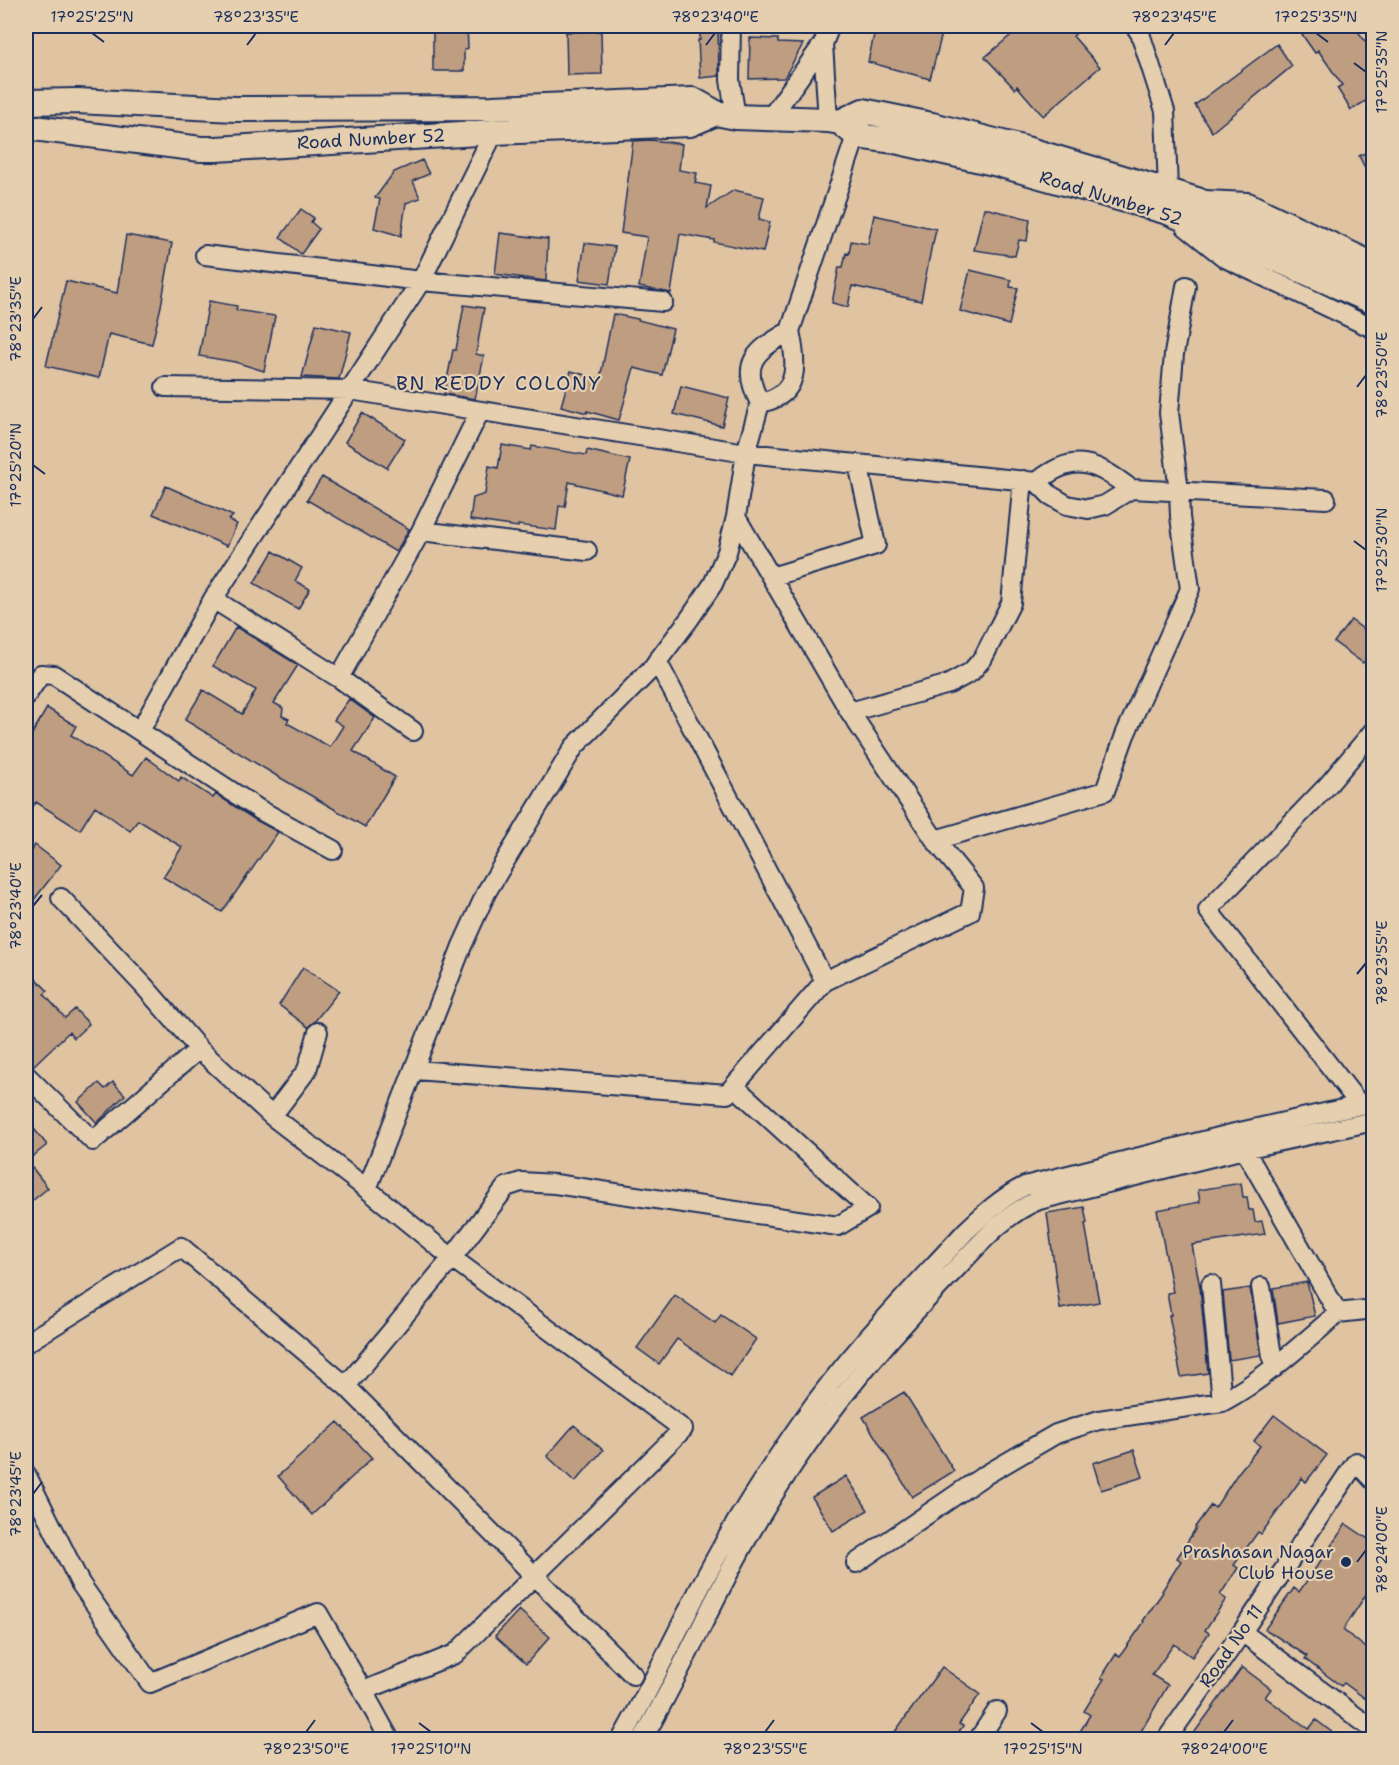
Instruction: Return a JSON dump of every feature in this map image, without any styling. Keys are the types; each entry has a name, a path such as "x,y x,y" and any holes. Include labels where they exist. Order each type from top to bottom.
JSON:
{"main road":[{"name":"Road Number 52","path":"26,102 77,101 235,109 492,108 693,100 726,115"},
{"name":"Road Number 52","path":"841,126 863,111 932,125 1026,149 1374,280"},
{"name":"Road Number 52","path":"26,127 216,149 494,132 690,124 726,115 771,117 841,126 895,141 1168,202 1197,200 1233,228 1374,302"}],"street":[{"path":"726,115 730,80 731,26"},
{"path":"771,117 823,44 830,26"},
{"path":"1135,26 1140,33 1164,111 1168,202 1225,258 1374,329"},
{"path":"760,403 771,401 792,382 795,370 790,331 841,126 823,44"},
{"path":"140,731 213,599 421,281 494,132"},
{"path":"1197,200 1248,202 1374,261"},
{"path":"205,255 421,281 663,302"},
{"path":"936,840 1105,791 1125,735 1190,589 1169,413 1174,354 1186,286"},
{"path":"367,1189 462,946 488,891 574,747 657,661 713,584 727,552 736,517 746,453 760,403 752,387 751,367 758,352 790,331"},
{"path":"165,387 350,390 746,453 1030,481 1064,465 1085,463 1108,473 1131,489 1326,498"},
{"path":"339,678 421,531 480,411"},
{"path":"771,577 876,545 858,464"},
{"path":"1030,481 1067,505 1088,509 1105,505 1131,489"},
{"path":"850,712 949,684 971,672 983,658 1011,603 1030,481"},
{"path":"415,1070 728,1094 825,981 970,912 974,888 936,840 850,712 736,517"},
{"path":"421,531 587,551"},
{"path":"213,599 339,678 413,732"},
{"path":"657,661 825,981"},
{"path":"26,696 41,674 54,675 260,810 333,850"},
{"path":"642,1740 752,1531 812,1436 877,1353 987,1237 1013,1214 1039,1200 1367,1103 1208,910 1328,785 1374,730"},
{"path":"62,898 200,1049 272,1116 452,1258 683,1430 454,1654 363,1691"},
{"path":"272,1116 307,1070 318,1032"},
{"path":"26,1075 93,1141 200,1049"},
{"path":"346,1386 452,1258 506,1187 521,1182 555,1184 838,1226 868,1208 734,1086"},
{"path":"621,1740 719,1552 803,1419 858,1349 966,1231 1002,1199 1025,1186 1239,1141 1374,1120"},
{"path":"1239,1141 1338,1313"},
{"path":"26,1343 182,1247 346,1386 633,1675"},
{"path":"1211,1284 1222,1402"},
{"path":"1261,1287 1274,1368"},
{"path":"856,1563 982,1477 1056,1434 1099,1420 1222,1402 1274,1368 1338,1313 1374,1309"},
{"name":"Road No 11","path":"1166,1740 1242,1632 1356,1462 1374,1481"},
{"path":"26,1474 80,1583 150,1683 318,1613 390,1740"},
{"path":"1242,1632 1374,1730"},
{"path":"978,1740 997,1711"}],"building":[{"path":"433,26 467,26 468,48 464,50 464,71 433,71"},
{"path":"700,26 718,26 719,76 700,78 698,40 700,40"},
{"path":"876,26 944,26 930,79 868,62"},
{"path":"1022,26 1084,26 1073,36 1100,67 1043,116 1017,86 1015,89 985,57"},
{"path":"1296,26 1354,26 1374,53 1374,96 1351,110 1337,88 1342,85 1318,50 1315,53"},
{"path":"601,31 602,74 567,75 566,32"},
{"path":"750,38 778,39 778,43 803,44 784,78 749,79"},
{"path":"1277,44 1292,66 1212,132 1195,105"},
{"path":"651,140 682,144 679,170 697,173 695,183 711,186 707,208 734,190 764,197 759,219 770,222 763,252 680,234 671,293 639,287 647,237 621,233 633,141"},
{"path":"1374,148 1374,185 1359,156"},
{"path":"422,160 429,174 413,181 420,198 406,203 401,236 374,228 380,199 375,198 394,172"},
{"path":"984,208 1030,219 1027,241 1019,240 1015,256 974,250"},
{"path":"301,209 314,218 311,222 319,229 301,254 280,237"},
{"path":"874,215 936,229 921,301 852,286 848,307 832,303 839,267 843,267 846,253 849,254 851,241 868,244"},
{"path":"500,233 548,239 546,281 495,274"},
{"path":"126,235 172,243 152,344 109,334 99,378 46,366 66,281 117,293"},
{"path":"585,243 615,247 609,284 579,280"},
{"path":"970,270 1011,280 1010,287 1018,288 1009,325 960,311"},
{"path":"209,301 237,306 236,310 275,316 264,371 235,362 199,356"},
{"path":"464,305 484,308 476,354 484,356 475,399 444,394 453,350 456,350"},
{"path":"613,314 673,329 662,375 634,368 619,420 561,406 571,371 600,379"},
{"path":"316,324 351,332 339,379 302,377"},
{"path":"681,386 729,398 722,426 674,414"},
{"path":"362,413 405,439 387,468 345,442"},
{"path":"502,445 531,450 532,446 586,455 587,450 630,460 622,495 569,482 565,507 559,506 556,530 470,520 473,498 485,494 489,466 498,468"},
{"path":"322,477 409,529 396,552 307,500"},
{"path":"166,486 233,516 229,520 237,524 227,546 153,514"},
{"path":"273,551 302,568 295,581 310,589 298,609 254,583"},
{"path":"1351,620 1374,637 1374,649 1363,663 1334,642"},
{"path":"236,627 298,665 274,703 283,708 282,716 289,719 287,723 330,747 343,726 334,720 349,699 375,718 353,751 395,777 365,827 185,720 203,690 242,714 256,690 213,666"},
{"path":"47,708 76,726 71,735 133,775 146,757 179,781 181,777 213,798 216,794 278,832 222,912 163,877 182,847 138,820 130,831 95,806 80,830 36,802 26,817 26,744"},
{"path":"35,845 61,865 26,910 26,857"},
{"path":"303,967 339,991 308,1027 279,1005"},
{"path":"33,976 48,991 44,994 65,1018 75,1009 89,1024 74,1038 69,1032 34,1065 26,1056 26,983"},
{"path":"113,1082 125,1095 97,1123 78,1102 99,1083 105,1089"},
{"path":"26,1119 47,1145 27,1161 48,1188 26,1206"},
{"path":"1241,1183 1243,1197 1247,1197 1249,1210 1253,1210 1255,1222 1262,1221 1265,1234 1192,1245 1200,1287 1208,1373 1181,1377 1169,1315 1171,1315 1167,1293 1173,1292 1157,1210 1200,1202 1198,1190"},
{"path":"1084,1207 1099,1302 1060,1309 1047,1213"},
{"path":"1307,1282 1315,1316 1278,1323 1273,1288"},
{"path":"1250,1288 1261,1355 1229,1360 1223,1292"},
{"path":"675,1295 715,1323 721,1315 756,1339 731,1376 677,1339 659,1364 637,1348"},
{"path":"904,1392 954,1471 912,1497 863,1417"},
{"path":"1274,1415 1327,1455 1306,1482 1302,1478 1261,1534 1258,1532 1234,1565 1238,1568 1220,1595 1226,1599 1205,1630 1209,1633 1192,1657 1174,1644 1152,1675 1168,1685 1136,1740 1075,1740 1090,1715 1084,1711 1104,1679 1101,1678 1116,1654 1120,1656 1163,1592 1181,1561 1177,1558 1195,1527 1211,1505 1215,1508 1238,1473 1260,1446 1254,1441"},
{"path":"338,1422 372,1458 312,1515 278,1476"},
{"path":"574,1425 603,1450 575,1482 547,1456"},
{"path":"1134,1450 1143,1477 1101,1490 1093,1463"},
{"path":"846,1476 868,1510 833,1531 812,1497"},
{"path":"1346,1524 1374,1543 1374,1582 1343,1630 1374,1654 1374,1705 1344,1683 1341,1686 1305,1659 1307,1656 1265,1629 1294,1588 1299,1592"},
{"path":"519,1610 550,1637 526,1664 495,1636"},
{"path":"942,1667 980,1694 959,1724 963,1726 953,1740 889,1740"},
{"path":"1242,1667 1271,1689 1265,1697 1309,1729 1316,1720 1342,1740 1189,1740"}],"place":[{"name":"Prashasan Nagar Club House","path":"1346,1562"}],"district":[{"name":"BN REDDY COLONY","path":"499,383"}]}
